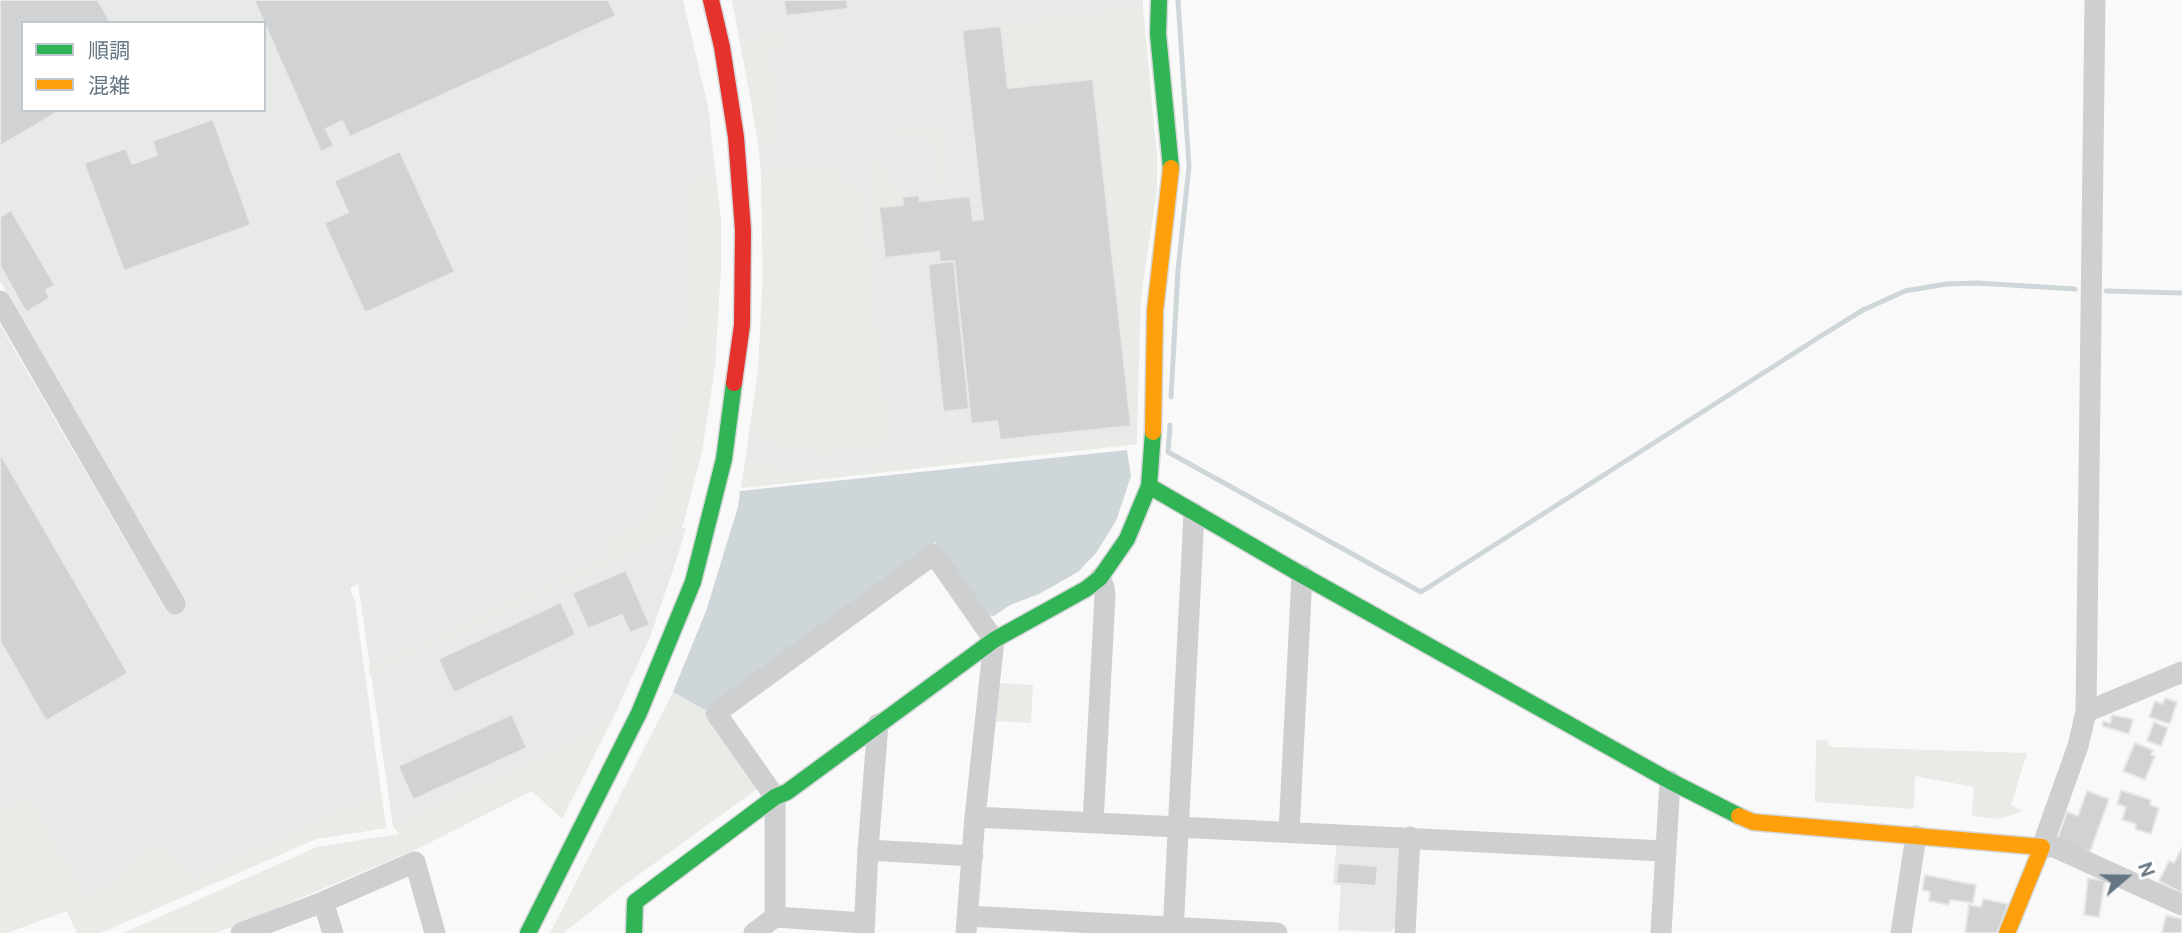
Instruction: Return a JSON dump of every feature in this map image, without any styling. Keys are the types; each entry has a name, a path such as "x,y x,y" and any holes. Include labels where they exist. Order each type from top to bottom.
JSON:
{"street":[{"path":"528,933 639,713 666,652 693,582 721,473 742,325 743,230 736,137 722,47 710,0"},
{"path":"634,933 635,902 775,797 787,792 994,640 1086,589 1100,578 1127,539 1149,486 1153,449 1155,310 1172,174 1158,34 1158,0"},
{"path":"2007,933 2042,847 2078,746 2086,712 2095,0"},
{"path":"0,301 174,604"},
{"path":"1149,486 1670,781 1754,822 2054,847 2182,905"},
{"path":"1173,930 1194,513"},
{"path":"775,917 775,797 716,713 934,555 994,640 975,817 967,924 1277,933"},
{"path":"1289,832 1302,575"},
{"path":"1093,823 1105,596 1100,578"},
{"path":"2086,712 2182,672"},
{"path":"754,933 775,917 864,928 878,724"},
{"path":"1661,933 1670,781"},
{"path":"975,817 1664,851"},
{"path":"1901,933 1916,836"},
{"path":"1405,933 1410,837"},
{"path":"868,850 973,856"},
{"path":"241,933 323,902 415,862 435,933"},
{"path":"323,902 333,933"}],"shaded area":[{"path":"0,0 683,0 708,107 721,222 715,365 702,451 678,555 650,637 613,718 536,759 393,826 358,584 350,588 355,602 386,828 316,839 100,933 77,933 67,911 0,933 0,325 167,612 181,596 0,281"},
{"path":"732,0 1143,0 1157,158 1138,328 1137,444 741,488 758,372 764,253 757,133"},
{"path":"1143,7 1157,158 1157,190 1141,295 1137,429 1132,429 1093,79 1008,88 1001,26 962,28"},
{"path":"782,33 783,50 770,51 781,147 759,149 740,37"},
{"path":"942,126 949,194 933,180 939,164 936,148 930,140 915,134 890,135 889,130"},
{"path":"868,162 881,163 889,181 901,187 903,205 879,208 885,258 877,259 868,179"},
{"path":"850,163 851,167 838,169 840,182 862,190 889,435 888,441 878,447 820,454 767,442 750,430 758,372 763,293 761,173 776,169"},
{"path":"715,168 721,222 721,265 715,365 702,451 681,530 370,675 369,667 612,554 608,541 632,527 651,511 660,492 674,446 682,358 690,180"},
{"path":"1137,436 1137,444 741,488 745,464 753,461 804,473 826,473"},
{"path":"1127,450 1131,476 1116,521 1096,553 1078,572 1039,594 1010,605 994,616 987,615 935,542 705,710 673,692 706,611 738,507 740,491"},
{"path":"997,683 1033,685 1031,723 993,721"},
{"path":"673,692 705,710 758,783 757,789 563,933 550,933"},
{"path":"613,718 562,819 532,791 419,848 232,927 214,933 123,933 317,847 399,834 393,826 536,759"},
{"path":"1816,740 1827,740 1829,746 1833,747 2027,753 2011,805 2022,811 2000,819 1972,816 1974,787 1915,776 1914,809 1815,802"},
{"path":"381,792 386,828 316,839 100,933 77,933 67,911 0,933 0,813 15,804 13,800 26,793 75,878 86,903 160,840 193,878"},
{"path":"1337,839 1394,843 1400,851 1396,926 1390,932 1338,930 1341,886 1333,884"}],"building":[{"path":"0,0 98,0 110,21 21,21 21,112 58,112 0,146"},
{"path":"254,0 608,0 616,16 350,137 342,121 326,129 334,146 321,152 266,27 266,21 263,21"},
{"path":"784,0 847,0 848,9 786,16"},
{"path":"1001,26 1008,88 1093,79 1131,426 1000,440 997,421 971,424 954,261 940,262 939,252 885,258 879,207 903,205 902,197 919,195 920,201 970,196 973,220 983,219 962,30"},
{"path":"213,119 251,225 124,271 84,163 126,148 132,164 157,155 152,141"},
{"path":"400,151 455,272 365,313 324,223 348,212 334,181"},
{"path":"11,210 55,285 46,290 50,298 26,312 0,266 0,217"},
{"path":"954,261 969,409 943,412 928,264"},
{"path":"0,453 128,673 46,721 0,641"},
{"path":"626,570 650,625 630,633 622,615 588,629 572,593"},
{"path":"561,602 576,635 454,693 438,659"},
{"path":"2165,698 2177,702 2170,724 2149,717 2155,701 2163,704"},
{"path":"512,714 527,748 413,800 398,766"},
{"path":"2112,715 2133,719 2129,734 2102,726 2103,721 2110,723"},
{"path":"2154,722 2168,728 2161,746 2147,741"},
{"path":"2135,743 2153,750 2151,755 2155,756 2145,780 2123,771"},
{"path":"2121,790 2151,800 2150,805 2159,808 2151,834 2135,829 2136,824 2122,820 2126,807 2117,804"},
{"path":"2087,791 2109,799 2090,852 2057,840 2067,812 2078,816"},
{"path":"2182,848 2182,893 2159,881 2169,861 2174,863"},
{"path":"1338,863 1378,866 1376,886 1336,883"},
{"path":"1925,875 1976,885 1973,903 1950,900 1949,905 1929,901 1930,892 1922,890"},
{"path":"2088,878 2105,881 2099,917 2084,915"},
{"path":"1983,899 2008,904 1997,933 1965,933 1969,905 1981,907"},
{"path":"2166,915 2182,919 2182,933 2162,933"}],"waterway":[{"path":"1171,397 1178,270 1189,166 1178,0"},
{"path":"1170,425 1168,452 1421,592 1863,310 1905,291 1946,284 1977,283 2075,289"},
{"path":"2106,291 2182,293"}],"traffic: fast":[{"path":"1159,0 1158,34 1171,168"},
{"path":"528,933 639,713 693,582 724,459 734,383"},
{"path":"634,933 635,902 775,797 787,792 994,640 1086,589 1100,578 1127,539 1149,486 1153,432"},
{"path":"1149,486 1670,781 1739,816"}],"traffic: slow":[{"path":"1153,432 1155,311 1171,168"},
{"path":"1739,816 1753,822 2042,847 2007,933"}],"traffic: jam":[{"path":"711,0 722,47 736,137 743,230 742,325 734,383"}]}
